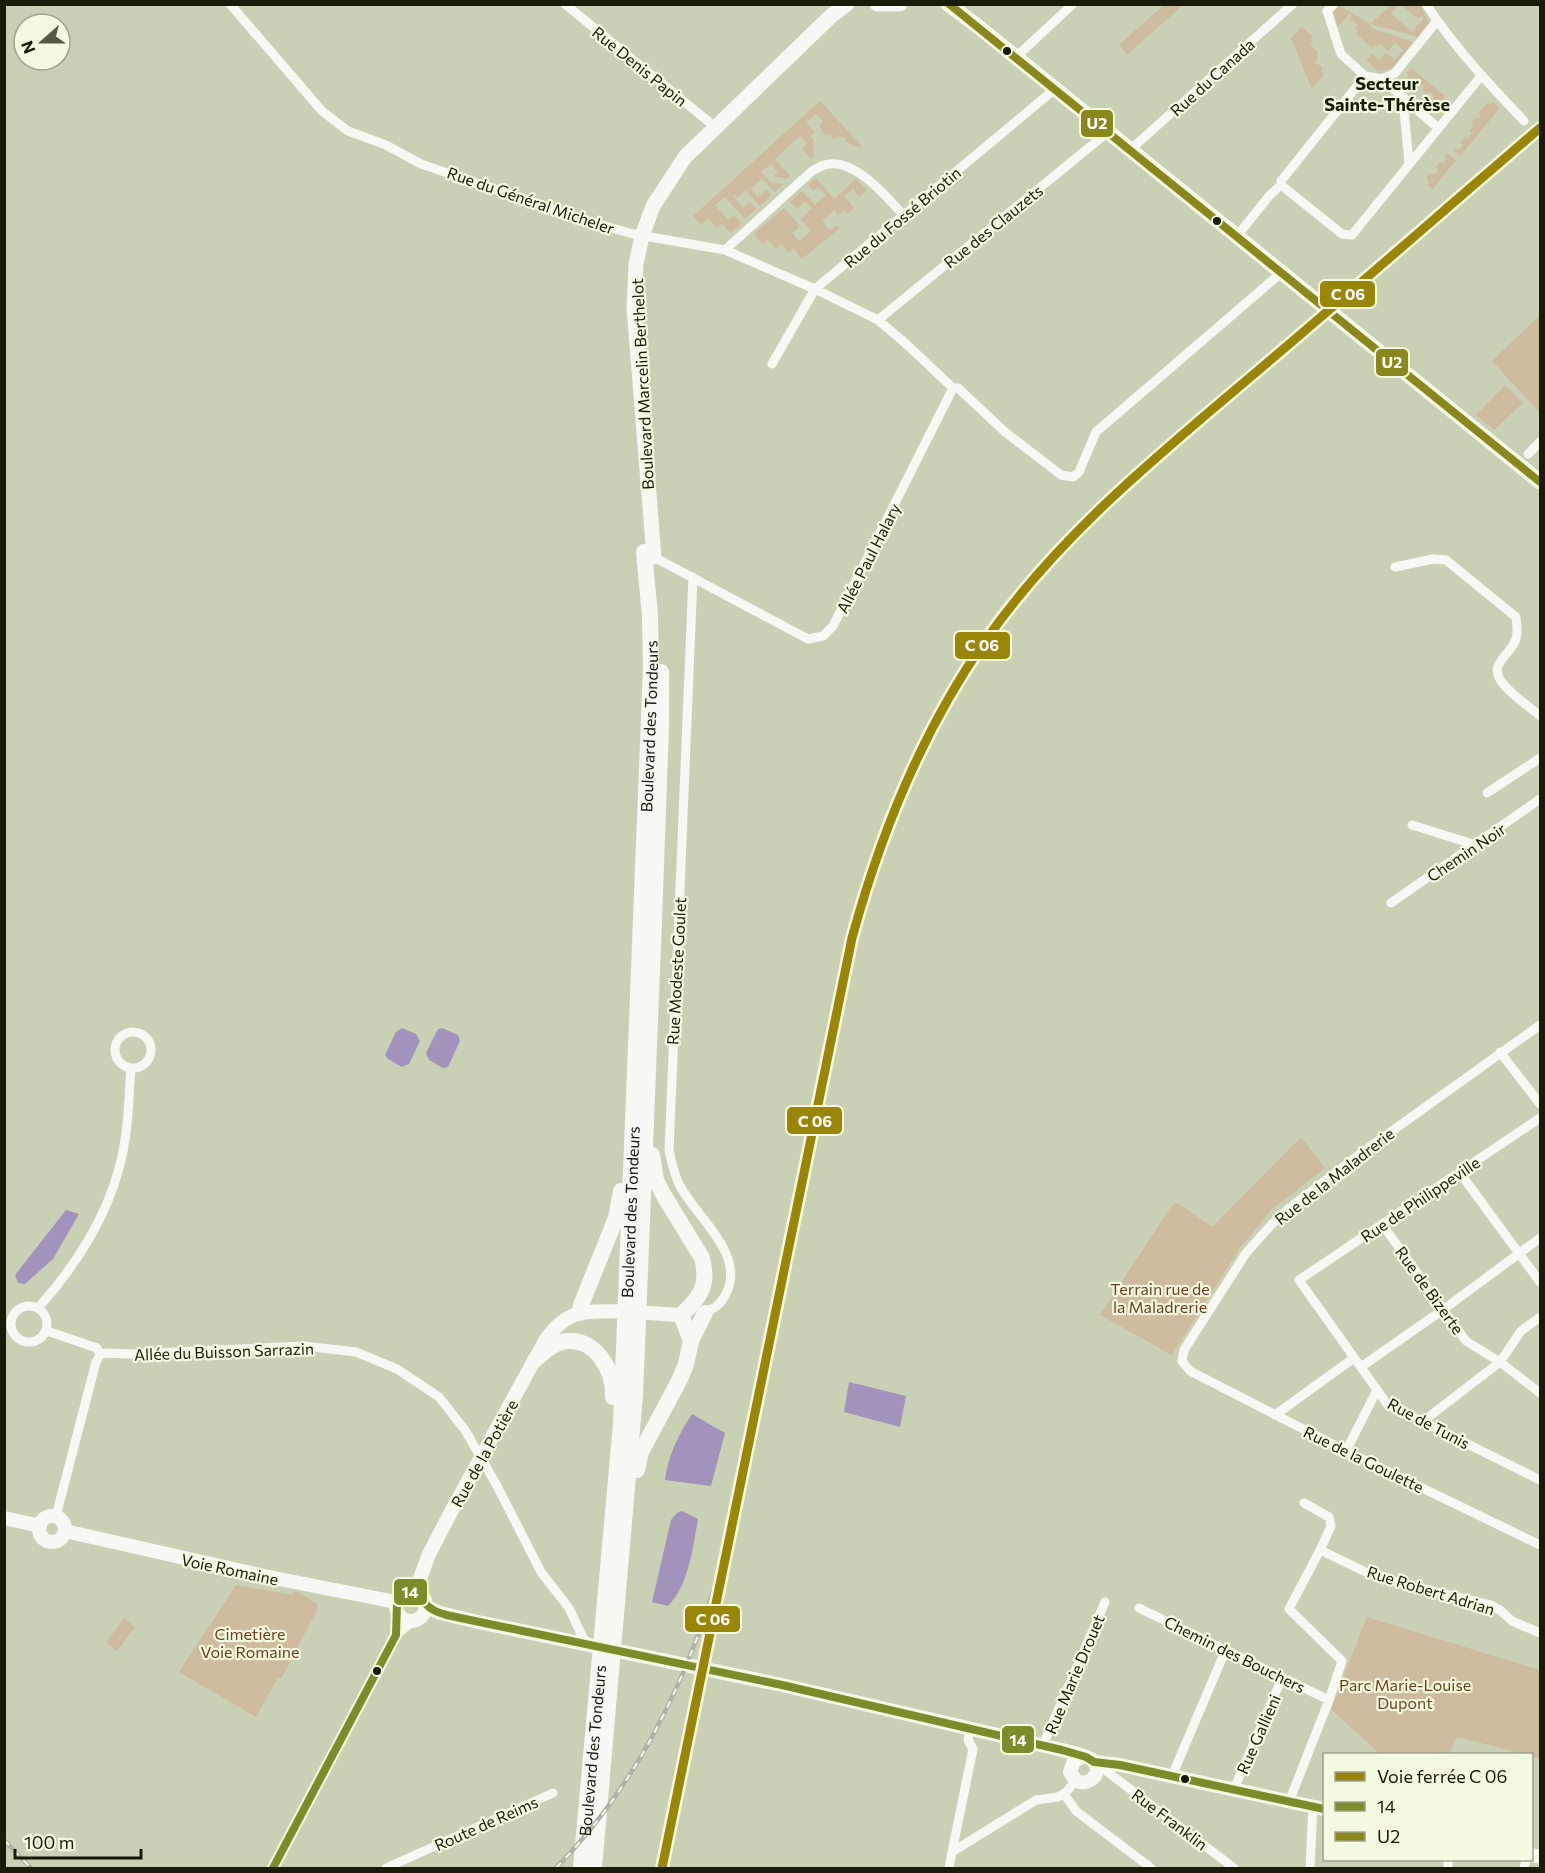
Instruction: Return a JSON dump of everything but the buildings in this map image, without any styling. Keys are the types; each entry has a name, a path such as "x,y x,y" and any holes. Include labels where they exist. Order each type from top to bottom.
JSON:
{"highway":[{"name":"Boulevard des Tondeurs","path":"594,1869 635,1395 661,688 649,555"},
{"name":"Boulevard des Tondeurs","path":"581,1869 621,1424 651,667 649,555"},
{"path":"654,921 658,971 652,1137 653,1169 663,1194 702,1258 705,1270 701,1292 695,1303 681,1315 691,1341"},
{"path":"580,1313 581,1305 616,1218 624,1175 629,1101 635,1068"},
{"path":"620,1574 629,1538 637,1466 641,1452 680,1379 691,1341 705,1313"},
{"path":"535,1360 556,1344 568,1341 582,1343 594,1351 609,1369 613,1384 612,1520"}],"main road":[{"name":"Boulevard Marcelin Berthelot","path":"649,555 634,308 637,235 669,179 711,126 834,4"},
{"name":"Boulevard Marcelin Berthelot","path":"711,126 847,4"},
{"path":"877,4 889,6 900,4"},
{"path":"952,6 1540,482"},
{"path":"580,1313 681,1315"},
{"name":"Rue de la Potière","path":"415,1592 429,1554 546,1339 555,1327 580,1313"},
{"path":"56,1516 64,1524 65,1531 61,1539 49,1541 42,1536 40,1526 44,1519 56,1516"},
{"path":"4,1518 40,1526"},
{"name":"Voie Romaine","path":"65,1531 397,1608"},
{"path":"420,1614 422,1598 415,1592 406,1592 402,1595 397,1608 406,1620 420,1614 440,1613 782,1685 1062,1750 1089,1766"},
{"path":"1089,1766 1087,1782 1076,1781 1070,1772 1089,1766 1120,1765 1319,1808"}],"street":[{"name":"Rue du Général Micheler","path":"230,4 322,111 348,131 386,145 421,164 581,219 637,235 725,250 815,289 878,320"},
{"name":"Rue Denis Papin","path":"565,4 711,126"},
{"path":"1016,57 1072,4"},
{"name":"Rue du Canada","path":"1131,150 1293,4"},
{"path":"1334,4 1327,11 1339,49 1345,60 1365,76 1382,79 1438,128"},
{"path":"1426,4 1482,76 1524,121"},
{"path":"1382,79 1395,73 1437,21"},
{"path":"1237,236 1269,196 1281,185 1281,181 1365,76"},
{"path":"1281,185 1342,234 1352,235 1482,76"},
{"name":"Rue du Fossé Briotin","path":"772,364 815,289 1055,89"},
{"path":"1403,99 1409,163"},
{"name":"Rue des Clauzets","path":"878,320 1108,132"},
{"path":"725,250 812,171 826,164 844,166 862,175 883,192 904,216"},
{"path":"878,320 953,388 958,388 1027,450 1061,475 1074,477 1079,472 1096,432 1281,273"},
{"name":"Allée Paul Halary","path":"649,555 807,639 823,636 833,626 953,388"},
{"path":"1528,454 1540,442"},
{"path":"1395,567 1432,559 1446,560 1516,617 1518,633 1514,644 1498,662 1498,674 1504,685 1540,716"},
{"name":"Rue Modeste Goulet","path":"693,578 669,1151 680,1186 727,1255 731,1270 730,1285 724,1298 717,1306 705,1313"},
{"path":"1487,793 1540,758"},
{"name":"Chemin Noir","path":"1391,903 1540,799"},
{"path":"1412,825 1476,845"},
{"name":"Rue de la Maladrerie","path":"1190,1371 1182,1361 1184,1350 1246,1253 1271,1225 1309,1192 1540,1025"},
{"path":"135,1031 149,1043 151,1052 147,1061 141,1066 131,1068 123,1065 116,1056 115,1044 121,1036 135,1031"},
{"path":"1500,1052 1540,1104"},
{"path":"38,1308 61,1282 105,1208 116,1178 126,1135 131,1068"},
{"name":"Rue de Philippeville","path":"1299,1280 1540,1118"},
{"path":"1460,1173 1540,1282"},
{"name":"Rue de Bizerte","path":"1382,1224 1466,1341 1500,1362 1540,1393"},
{"path":"1361,1367 1444,1310 1540,1238"},
{"name":"Rue de Tunis","path":"1299,1280 1387,1404 1540,1480"},
{"path":"28,1305 38,1308 48,1322 46,1331 43,1337 35,1342 25,1342 16,1338 10,1328 11,1318 18,1309 28,1305"},
{"path":"681,1315 705,1313"},
{"path":"1422,1422 1500,1362 1521,1331 1540,1317"},
{"path":"46,1331 97,1348 100,1355 96,1362 56,1516"},
{"name":"Allée du Buisson Sarrazin","path":"100,1355 303,1346 356,1352 397,1369 438,1397 465,1430 496,1484 541,1572 569,1608 584,1638 591,1646"},
{"path":"1275,1416 1354,1358"},
{"name":"Rue de la Goulette","path":"1190,1371 1275,1416 1540,1545"},
{"path":"1346,1451 1377,1390"},
{"path":"1289,1802 1342,1661 1288,1609 1331,1526 1329,1517 1304,1503"},
{"name":"Rue Robert Adrian","path":"1320,1550 1376,1577 1491,1605 1512,1621 1540,1633"},
{"name":"Rue Marie Drouet","path":"1043,1745 1105,1602"},
{"path":"396,1635 397,1608"},
{"name":"Chemin des Bouchers","path":"1138,1608 1329,1699"},
{"path":"273,1869 396,1635 420,1614"},
{"path":"1172,1776 1226,1649"},
{"name":"Rue Gallieni","path":"1234,1790 1282,1678"},
{"path":"949,1869 973,1749 968,1740 970,1729"},
{"name":"Rue Franklin","path":"1089,1766 1234,1869"},
{"path":"952,1852 1036,1800 1064,1794 1076,1781"},
{"name":"Route de Reims","path":"386,1869 553,1793"},
{"path":"1064,1794 1076,1810 1151,1869"},
{"path":"1310,1869 1319,1808"}],"green space":[{"path":"1165,4 1183,5 1127,55 1119,45"},
{"path":"1338,5 1370,24 1391,5 1398,5 1391,14 1412,32 1424,18 1421,16 1418,19 1402,5 1420,5 1429,22 1418,37 1369,25 1374,29 1413,42 1391,69 1378,71 1366,61 1372,54 1380,60 1386,53 1395,60 1403,50 1395,43 1388,51 1380,44 1372,48 1356,34 1358,31 1355,29 1358,25 1350,19 1352,16 1350,13 1338,27 1333,10"},
{"path":"1302,27 1312,36 1310,39 1313,41 1310,45 1318,52 1315,62 1323,68 1321,71 1324,74 1312,89 1291,38"},
{"path":"1411,68 1445,96 1443,98 1449,103 1441,106 1433,99 1435,96 1429,91 1427,94 1419,83 1416,85 1407,78 1409,75 1407,73"},
{"path":"820,101 861,145 860,148 845,141 845,138 837,136 836,139 831,138 832,135 824,134 819,125 823,121 816,114 806,122 815,132 810,136 813,139 814,156 811,159 802,149 807,143 800,136 775,159 790,176 786,179 774,176 778,172 771,164 761,172 771,183 783,184 775,192 762,179 751,188 758,197 766,190 771,195 760,206 746,190 737,198 733,196 743,208 750,202 756,209 745,219 725,197 715,205 728,220 734,215 742,223 731,233 722,224 717,228 709,219 701,225 693,216"},
{"path":"1488,102 1490,105 1493,102 1500,108 1460,156 1453,150 1455,148 1459,150 1463,145 1460,142 1465,137 1468,139 1472,133 1469,131 1474,125 1471,122 1476,117 1479,119 1481,116 1478,114"},
{"path":"1447,153 1456,160 1433,189 1427,184 1429,181 1426,178 1430,173 1434,175 1438,170 1435,167 1440,162 1443,164"},
{"path":"816,178 834,199 856,179 867,190 859,197 853,189 844,196 854,208 847,214 844,211 838,215 834,210 822,221 830,230 837,225 840,228 802,259 794,249 789,253 781,244 775,249 768,239 762,244 754,234 784,208 800,226 792,233 799,241 811,231 801,219 812,208 805,201 797,209 790,202 802,191 815,205 826,195 818,187 813,191 808,185"},
{"path":"1540,315 1540,413 1492,361"},
{"path":"1505,385 1523,403 1494,430 1476,415"},
{"name":"Terrain rue de la Maladrerie","path":"1301,1137 1325,1168 1271,1210 1240,1248 1172,1355 1100,1315 1172,1205 1178,1203 1212,1227"},
{"name":"Cimetière Voie Romaine","path":"236,1585 292,1595 294,1590 318,1604 281,1679 278,1678 256,1717 179,1672"},
{"name":"Parc Marie-Louise Dupont","path":"1367,1617 1540,1670 1540,1759 1533,1756 1533,1753 1520,1753 1457,1737 1449,1753 1379,1753 1331,1709"},
{"path":"124,1618 135,1627 117,1651 106,1643"}],"shaded area":[{"path":"402,1028 416,1034 420,1041 409,1064 402,1067 385,1055 396,1032"},
{"path":"442,1028 458,1035 460,1041 448,1067 443,1068 429,1060 426,1053 438,1029"},
{"path":"66,1210 79,1214 53,1259 25,1284 18,1283 15,1275"},
{"path":"849,1382 906,1396 900,1427 844,1412"},
{"path":"692,1414 725,1433 711,1486 665,1480 675,1445"},
{"path":"682,1511 698,1519 685,1577 668,1606 652,1602 671,1520"}],"railway":[{"path":"556,1868 593,1827 625,1783 676,1689 715,1588 745,1483"},
{"path":"4,1840 31,1868"}],"transit line":[{"name":"U2","path":"949,4 1540,482"},
{"path":"662,1868 852,938 863,898 890,821 923,747 962,675 985,641 1015,601 1081,527 1154,460 1540,128"},
{"name":"14","path":"273,1868 396,1635 397,1604 403,1593 409,1592 418,1594 434,1610 451,1616 782,1685 1062,1750 1086,1757 1094,1762 1120,1765 1323,1809"}],"district":[{"name":"Secteur Sainte-Thérèse","path":"1387,94"}]}
